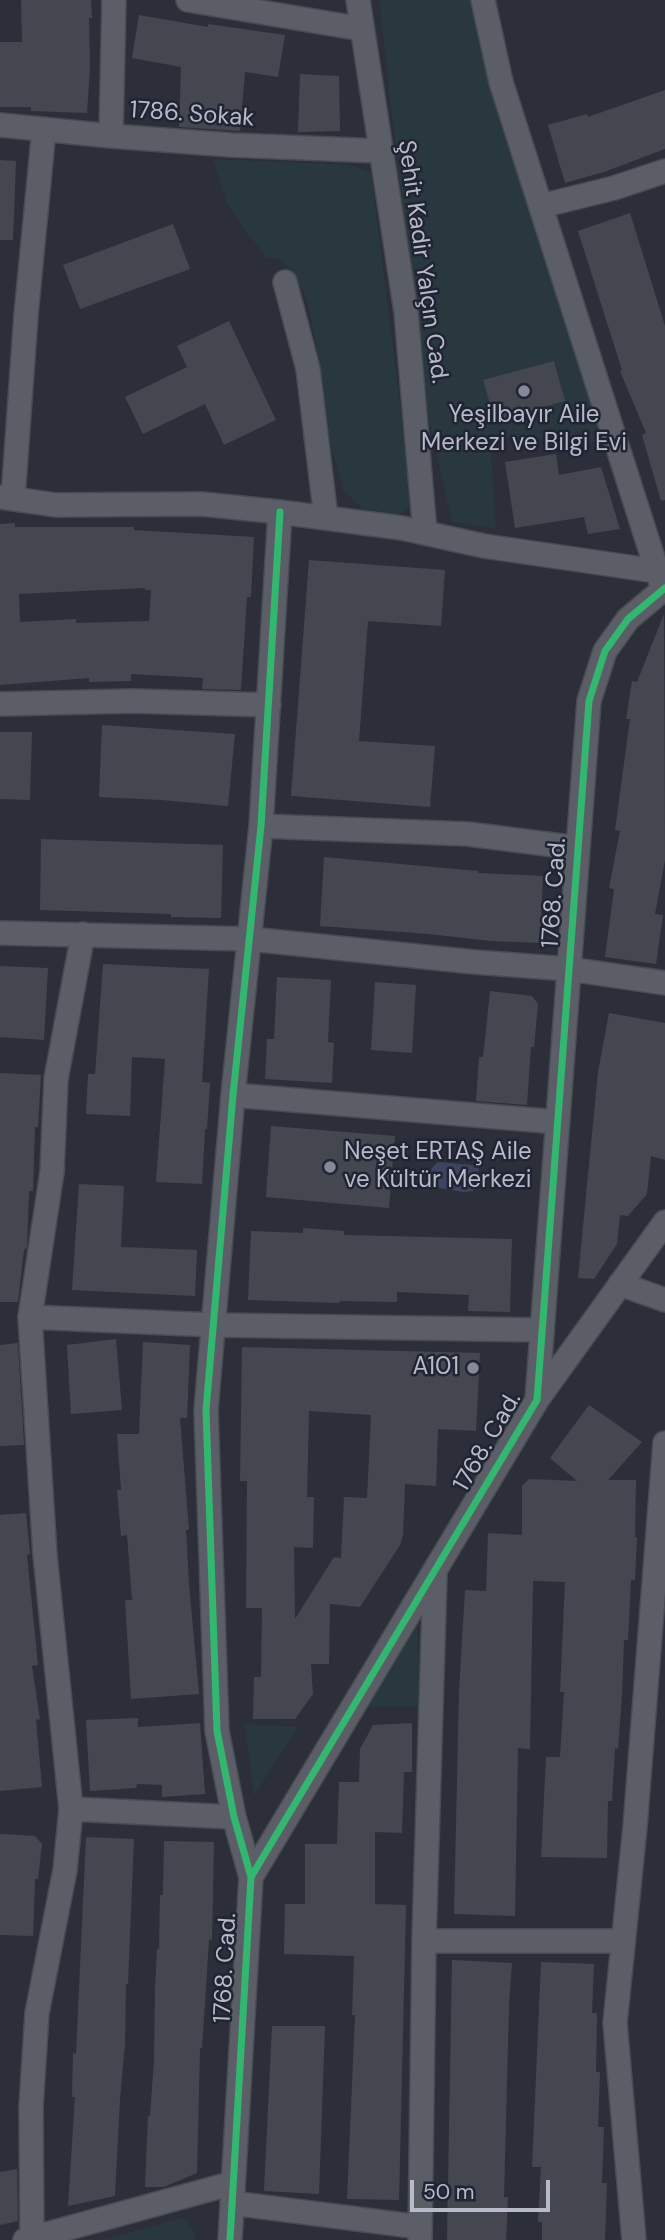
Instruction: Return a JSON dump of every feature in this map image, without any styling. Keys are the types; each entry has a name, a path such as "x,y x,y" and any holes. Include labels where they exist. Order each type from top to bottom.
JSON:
{"street":[{"path":"111,136 114,0"},
{"path":"188,0 362,29"},
{"name":"Şehit Kadir Yalçın Cad.","path":"358,0 406,312 425,533"},
{"path":"44,129 7,497 56,505 202,504 326,518 425,533 662,583 501,82 483,0"},
{"name":"1786. Sokak","path":"0,125 111,136 381,151"},
{"path":"541,206 614,188 665,171"},
{"path":"285,282 308,369 326,518"},
{"path":"251,1877 234,1817 217,1731 206,1410 233,1094 261,827 280,512"},
{"name":"1768. Cad.","path":"230,2240 251,1877 537,1400 589,701 605,651 628,619 662,583"},
{"path":"0,704 133,701 269,705"},
{"path":"261,827 468,834 578,848"},
{"path":"0,933 250,939 461,961 569,969 665,983"},
{"path":"83,934 56,1079 52,1172 30,1317 46,1568 71,1809 65,1870 37,2013 31,2107 29,2239 233,2193 420,2233 424,1941 435,1570"},
{"path":"233,1094 558,1122"},
{"path":"537,1400 665,1223"},
{"path":"620,1284 665,1300"},
{"path":"30,1317 214,1325 542,1330"},
{"path":"634,2240 615,2023 651,1633 665,1443"},
{"path":"71,1809 234,1817"},
{"path":"424,1941 623,1941"}],"shaded area":[{"path":"379,0 470,0 483,56 604,443 490,435 496,529 452,522 425,403"},
{"path":"213,159 350,165 371,173 412,499 406,510 396,515 362,508 344,491 330,444 308,302 294,273 280,259 266,258 227,204"},
{"path":"417,1626 420,1707 367,1707"},
{"path":"245,1724 298,1727 254,1796"},
{"path":"182,2218 193,2229 196,2240 103,2240"}],"water":[{"path":"438,1162 479,1168 477,1187 473,1191 463,1192 430,1184 432,1168"}],"building":[{"path":"21,0 91,0 87,113 31,111 31,107 0,107 0,42 22,42"},
{"path":"139,15 208,27 208,24 285,35 278,77 245,72 240,131 179,127 181,67 132,58"},
{"path":"300,74 339,76 340,131 298,132"},
{"path":"665,90 665,149 604,172 565,183 548,125 587,114 588,117"},
{"path":"0,160 16,161 13,240 0,240"},
{"path":"630,213 665,326 665,500 661,501 642,435 646,433 620,371 622,370 578,231"},
{"path":"173,224 190,269 80,309 63,265"},
{"path":"229,321 276,420 224,445 205,404 143,434 125,397 187,367 177,346"},
{"name":"Yeşilbayır Aile Merkezi ve Bilgi Evi","path":"554,361 565,401 495,421 483,380"},
{"path":"556,454 559,475 601,467 620,529 588,534 584,517 515,528 505,462"},
{"path":"15,523 15,527 134,527 134,530 254,537 241,690 202,689 203,678 131,674 131,681 89,682 89,678 0,685 0,524","holes":["151,590 149,621 76,623 76,619 20,622 19,594"]},
{"path":"309,560 445,570 441,626 368,621 359,741 435,746 430,807 291,796"},
{"path":"664,614 665,860 655,914 663,915 656,964 605,957 614,889 609,888 620,831 615,830 630,719 626,719 632,681 637,682"},
{"path":"102,725 235,734 228,806 99,797"},
{"path":"0,732 32,732 30,800 0,799"},
{"path":"41,839 223,845 221,918 40,910"},
{"path":"324,857 478,873 543,876 540,943 320,926"},
{"path":"103,964 209,969 202,1082 210,1083 202,1184 156,1182 165,1059 132,1057 130,1116 86,1114 88,1074 95,1074"},
{"path":"0,966 48,968 44,1040 0,1037"},
{"path":"277,977 331,980 328,1042 334,1043 332,1083 265,1079 267,1039 274,1039"},
{"path":"375,982 416,985 412,1053 371,1050"},
{"path":"490,991 532,996 538,1004 534,1047 531,1047 527,1105 476,1101 479,1057 483,1057"},
{"path":"609,1013 665,1023 665,1160 651,1156 647,1194 628,1216 620,1215 617,1244 594,1279 578,1278 598,1072"},
{"path":"0,1073 41,1075 38,1127 35,1127 33,1191 29,1191 27,1247 24,1250 18,1302 0,1302"},
{"name":"Neşet ERTAŞ Aile ve Kültür Merkezi","path":"271,1126 395,1136 389,1208 266,1197"},
{"path":"79,1184 124,1186 121,1247 197,1250 195,1296 72,1290"},
{"path":"303,1228 344,1231 344,1235 512,1239 510,1312 468,1311 469,1295 397,1292 397,1302 248,1300 251,1231 303,1233"},
{"path":"116,1339 122,1410 71,1414 67,1345"},
{"path":"143,1342 190,1345 187,1418 180,1418 189,1530 186,1530 189,1584 199,1694 131,1699 125,1600 132,1600 127,1535 121,1536 117,1490 121,1490 117,1434 139,1434"},
{"path":"18,1343 24,1445 0,1446 0,1345"},
{"path":"242,1347 480,1353 476,1431 438,1429 436,1486 405,1484 403,1535 400,1545 360,1607 330,1604 329,1664 311,1664 313,1694 295,1719 253,1719 254,1677 261,1677 262,1608 246,1608 247,1481 240,1481","holes":["309,1411 371,1415 367,1498 344,1497 341,1558 334,1557 295,1619 294,1547 313,1548 314,1497 307,1497"]},
{"path":"589,1405 642,1442 608,1480 636,1480 637,1537 635,1580 631,1580 628,1640 624,1640 618,1749 615,1748 612,1801 608,1801 607,1858 541,1857 546,1757 560,1757 564,1692 560,1692 565,1582 533,1581 530,1749 518,1748 515,1916 454,1914 459,1692 465,1590 486,1591 488,1533 522,1535 522,1486 529,1479 577,1481 550,1458"},
{"path":"26,1513 30,1554 27,1555 38,1665 32,1666 40,1719 36,1720 42,1787 0,1791 0,1515"},
{"path":"138,1718 138,1727 200,1723 205,1794 162,1797 162,1785 137,1784 136,1788 90,1791 86,1720"},
{"path":"412,1723 412,1772 404,1772 402,1833 375,1832 375,1904 406,1905 399,2200 347,2199 355,2015 352,2015 354,1956 284,1954 285,1904 305,1904 305,1844 337,1844 339,1782 359,1782 360,1749 373,1725"},
{"path":"0,1834 35,1836 42,1844 38,1879 35,1879 33,1936 0,1935"},
{"path":"86,1837 134,1839 128,1984 115,2196 68,2206 75,2097 72,2097 73,2053 76,2054"},
{"path":"164,1841 214,1842 212,1940 209,1940 200,2048 197,2173 164,2187 145,2187 154,2060 155,1991 160,1895 163,1895"},
{"path":"452,1960 512,1963 504,2197 508,2197 506,2240 447,2240"},
{"path":"541,1962 594,1964 592,2013 597,2013 596,2072 600,2072 598,2127 604,2127 602,2183 607,2183 605,2240 542,2240 542,2222 538,2222 541,2167 532,2167"},
{"path":"272,2026 325,2026 319,2194 264,2191"},
{"path":"17,2169 18,2221 0,2225 0,2172"}],"cycle path":[{"path":"251,1877 234,1817 217,1731 206,1410 233,1095 261,826 280,512"},
{"path":"230,2240 251,1877 537,1400 589,701 605,651 628,619 665,588"}],"place":[{"name":"Yeşilbayır Aile Merkezi ve Bilgi Evi","path":"524,391"},
{"name":"Neşet ERTAŞ Aile ve Kültür Merkezi","path":"330,1167"},
{"name":"A101","path":"473,1368"}]}
